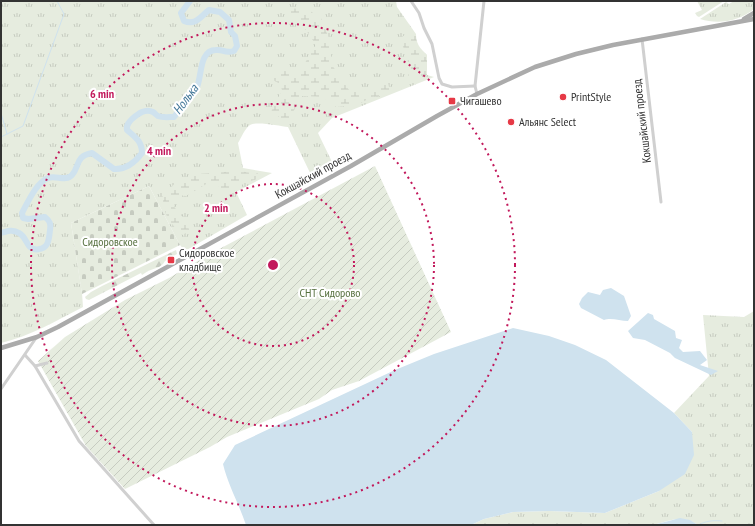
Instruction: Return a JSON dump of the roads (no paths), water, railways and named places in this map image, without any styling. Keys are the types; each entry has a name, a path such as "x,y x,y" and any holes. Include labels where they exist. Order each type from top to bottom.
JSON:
{"main road":[{"path":"737,22 754,13"},
{"name":"Кокшайский проезд","path":"1,348 37,337 154,275 351,166 477,94 542,65 576,54 642,39 754,19"}],"street":[{"path":"411,1 432,44 442,84 452,87 475,86"},
{"path":"477,94 475,86 484,1"},
{"name":"Кокшайский проезд","path":"642,39 661,202"},
{"path":"1,389 37,337"},
{"path":"25,355 35,366 79,441 154,525"},
{"path":"35,366 48,363"}],"water":[{"path":"611,288 624,296 631,316 628,321 613,319 604,320 581,308 579,304 588,292 600,295 603,290"},
{"path":"648,313 653,315 654,319 675,331 676,338 682,340 679,348 683,352 700,351 707,360 700,365 718,371 711,375 675,358 670,353 645,340 633,338 628,331"},
{"path":"513,328 549,336 575,345 606,360 674,413 692,432 694,455 685,474 659,491 605,513 549,511 513,512 484,519 471,525 246,525 223,464 235,445 395,370 434,354"},
{"path":"680,518 690,520 698,525 653,525"}],"waterway":[{"path":"1,137 23,126 64,14 57,1"},
{"name":"Нолька","path":"1,233 14,231 23,236 30,247 36,249 45,247 49,236 49,221 45,217 28,219 23,218 22,213 33,193 40,184 44,180 51,177 70,177 80,159 87,154 92,153 114,169 123,168 130,164 142,153 141,145 127,130 127,125 130,121 144,111 153,112 160,117 174,117 197,87 202,64 207,54 216,50 228,52 234,51 237,46 235,36 231,32 229,20 220,12 209,10 195,21 184,21 181,13 190,1"},
{"path":"1,113 7,134"},
{"path":"698,525 710,521 722,521"}],"place":[{"name":"PrintStyle","path":"563,97"},
{"name":"Чигашево","path":"452,101"},
{"name":"Альянс Select","path":"511,122"},
{"name":"Сидоровское кладбище","path":"171,260"}],"park label":[{"name":"Сидоровское","path":"110,242"},
{"name":"СНТ Сидорово","path":"330,293"}]}
